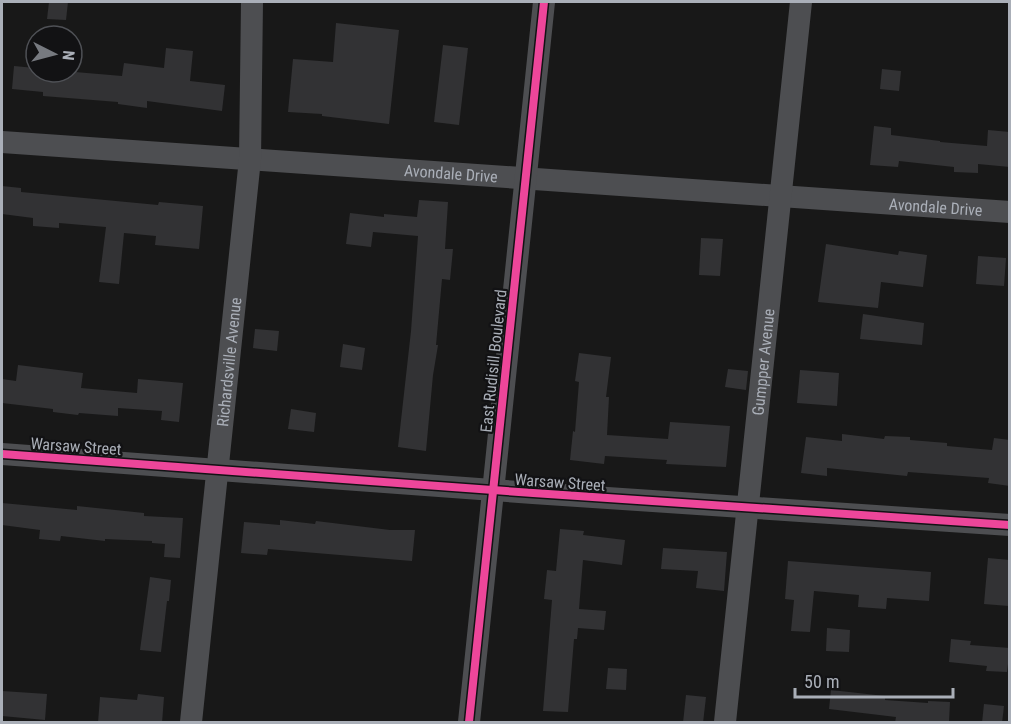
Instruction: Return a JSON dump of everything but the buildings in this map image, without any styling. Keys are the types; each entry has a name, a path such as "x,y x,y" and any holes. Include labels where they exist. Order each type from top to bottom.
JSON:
{"street":[{"name":"Richardsville Avenue","path":"191,723 250,159 252,2"},
{"name":"East Rudisill Boulevard","path":"469,723 544,2"},
{"name":"Gumpper Avenue","path":"725,723 801,2"},
{"name":"Avondale Drive","path":"2,142 1010,212"},
{"name":"Warsaw Street","path":"2,454 1010,525"}],"cycle path":[{"path":"469,722 544,2"},
{"path":"2,454 1010,525"}]}
